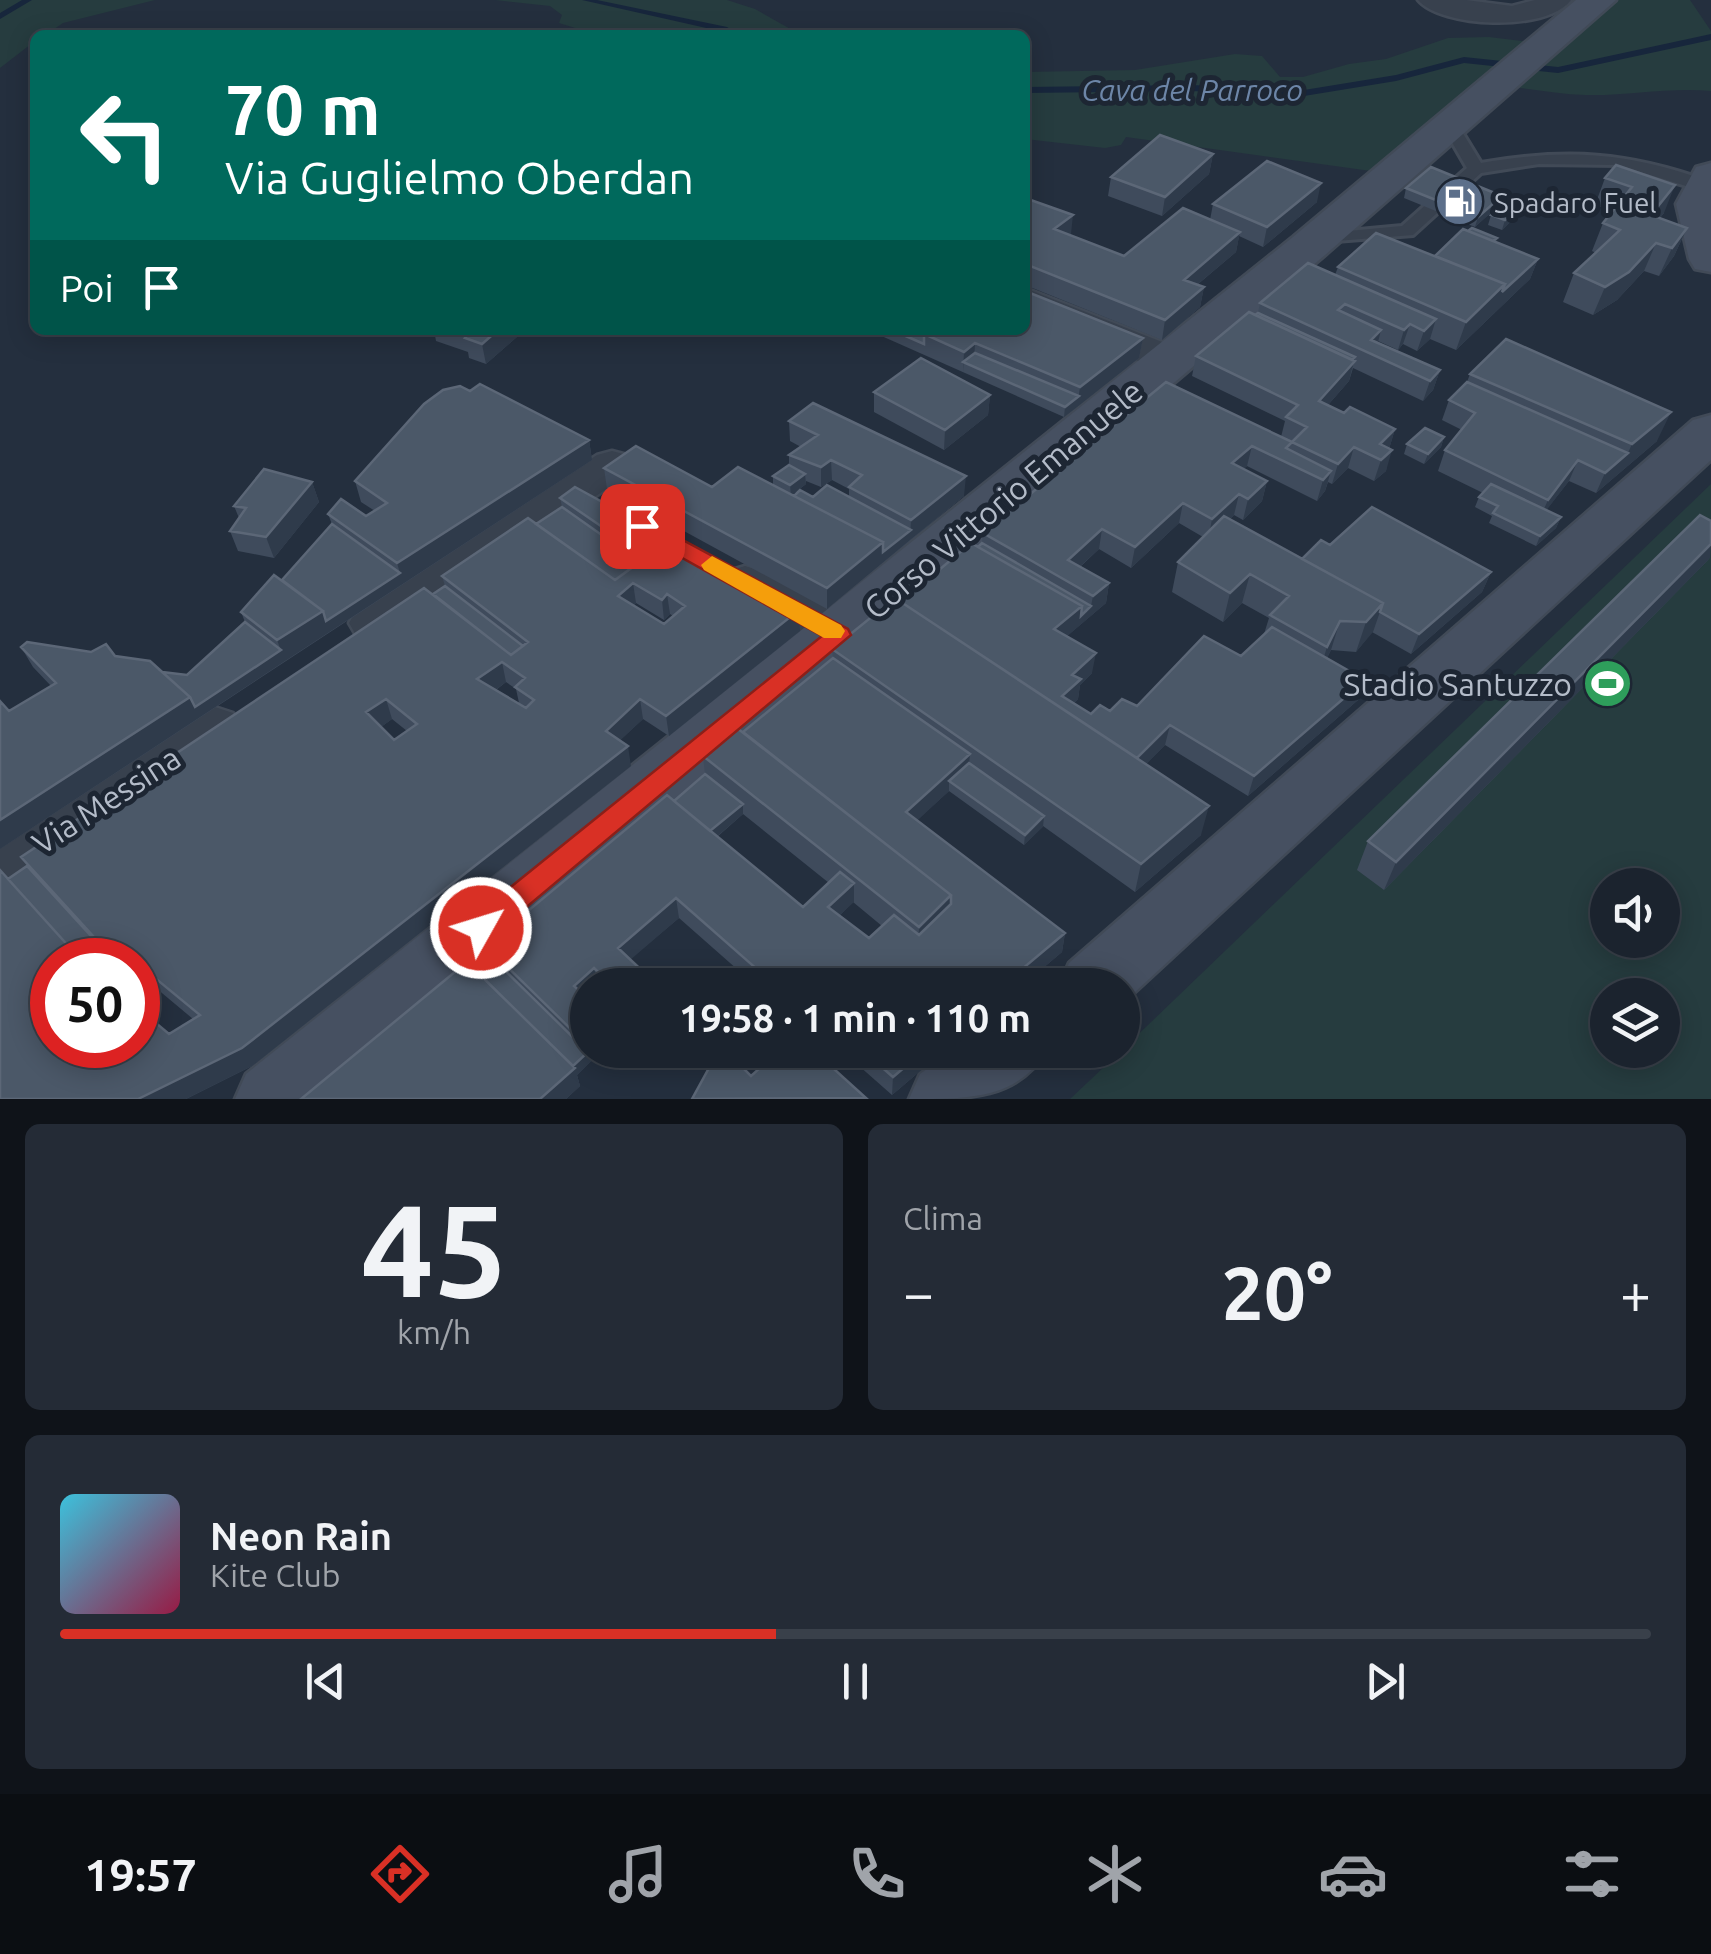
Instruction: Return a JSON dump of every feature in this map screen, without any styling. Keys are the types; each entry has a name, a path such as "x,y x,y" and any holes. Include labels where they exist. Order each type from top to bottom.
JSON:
{"main road":[{"name":"Corso Vittorio Emanuele","path":"272,1099 840,635 1316,239 1463,147 1499,84 1598,0"},
{"path":"1708,181 1696,204 1711,259"},
{"path":"1113,968 1711,432"},
{"path":"946,1099 987,1068"},
{"path":"1003,1099 1023,1068"}],"street":[{"path":"1433,0 1480,12 1524,16 1540,12 1556,0"},
{"path":"1030,301 1171,360"},
{"path":"329,652 594,477 625,516"},
{"path":"708,562 840,635"},
{"name":"Via Messina","path":"0,870 247,706"}],"lane":[{"path":"1463,147 1576,154 1661,168 1708,181"}],"green space":[{"path":"0,0 155,0 63,23 52,30 30,30 30,45 0,68"},
{"path":"495,0 727,0 755,9 792,30 582,30 559,23 562,15 550,6"},
{"path":"1617,0 1690,0 1711,31 1711,91 1586,95 1477,84 1371,171 1126,137 1121,145 1105,148 1030,140 1030,72 1135,70 1235,54 1262,56 1280,77 1303,77 1386,59 1448,38 1489,37 1562,46"},
{"name":"Stadio Santuzzo","path":"1711,484 1711,1099 1070,1099 1102,1068 1140,1068 1140,1032"}],"building":[{"path":"1160,135 1213,154 1165,197 1111,177"},
{"path":"1267,161 1321,183 1267,227 1213,204"},
{"path":"1616,165 1675,185 1651,215 1687,228 1672,248 1656,243 1629,272 1605,287 1574,273 1620,230 1603,223 1632,187 1605,178"},
{"path":"1431,167 1502,196 1478,217 1406,188"},
{"path":"1030,200 1073,215 1054,229 1124,256 1183,208 1240,232 1184,280 1204,287 1165,320 1030,266"},
{"path":"1504,202 1518,208 1505,220 1491,215"},
{"path":"1472,228 1497,238 1493,241 1468,231"},
{"path":"1463,229 1538,259 1502,292 1505,284 1435,256"},
{"path":"1376,233 1505,284 1466,322 1338,267"},
{"path":"1308,263 1436,319 1424,331 1410,324 1404,330 1345,304 1338,310 1381,330 1371,340 1440,370 1430,381 1260,303"},
{"path":"1030,293 1143,338 1080,387 975,343 964,352 926,335 1030,335"},
{"path":"1249,312 1355,361 1319,401 1344,413 1350,407 1395,429 1380,444 1392,450 1381,460 1354,447 1338,464 1292,442 1307,427 1286,417 1298,405 1196,356"},
{"path":"1258,313 1355,357 1352,360 1255,315"},
{"path":"468,335 492,335 482,344 465,338"},
{"path":"903,335 924,335 924,344"},
{"path":"1506,339 1671,412 1632,444 1470,374"},
{"path":"975,353 1079,396 1065,407 963,362"},
{"path":"921,358 990,395 945,430 874,392"},
{"path":"1166,382 1292,442 1286,448 1331,471 1323,480 1252,446 1232,463 1267,481 1248,499 1239,494 1212,519 1183,503 1135,547 1102,529 1068,560 1109,583 1093,596 983,533"},
{"path":"1467,382 1628,453 1605,473 1578,460 1548,500 1445,450 1475,413 1449,400"},
{"path":"480,384 589,440 397,563 328,514 341,499 366,516 387,503 355,481 424,404 443,390 460,386 470,391"},
{"path":"813,403 966,476 911,520 849,487 862,475 831,460 821,467 789,455 818,435 789,421"},
{"path":"1425,428 1444,437 1428,454 1407,444"},
{"path":"636,446 712,487 738,467 883,542 827,588 604,468"},
{"path":"789,465 805,474 790,485 773,476"},
{"path":"264,469 312,482 266,537 230,531 246,508 234,506"},
{"path":"1491,484 1561,517 1540,536 1493,513 1498,506 1479,497"},
{"path":"827,485 911,530 883,552 883,542 794,496 800,490 813,497"},
{"path":"575,487 799,610 666,716 640,699 606,731 628,746 242,1048 138,1099 0,1099 0,870 61,938 30,938 30,1068 160,1068 160,1026 169,1034 200,1015 160,982 160,938 95,938 21,857 424,588 511,655 528,642 442,576 528,518 615,580 646,557 560,498","holes":["633,583 662,600 667,594 685,606 664,624 618,596","502,662 525,678 515,687 534,700 526,708 477,679","386,699 417,724 394,740 366,712"]},
{"path":"562,507 640,562 615,580 536,524"},
{"path":"1372,507 1491,572 1419,634 1380,612 1383,603 1302,559 1321,540 1330,545"},
{"path":"1700,515 1711,521 1711,544 1396,862 1368,841"},
{"path":"1224,516 1383,603 1366,622 1340,621 1327,647 1270,615 1289,596 1250,574 1230,593 1178,562"},
{"path":"332,524 400,573 326,621 323,611 282,580"},
{"path":"971,543 1082,606 1054,629 1096,653 1072,675 1081,679 1062,696 1091,714 1100,705 1110,711 1122,699 1137,706 1204,636 1241,656 1272,627 1365,680 1254,776 1170,725 1137,758 901,602"},
{"path":"982,543 1091,606 1081,616 1082,606 978,547"},
{"path":"274,575 323,611 277,640 241,612"},
{"path":"445,586 523,646 511,655 433,594"},
{"path":"895,598 1209,806 1141,864 832,649"},
{"path":"245,622 281,650 195,707 190,697 162,672 187,675"},
{"path":"27,642 91,652 106,644 115,656 150,661 190,697 0,820 0,701 9,711 56,683 21,647"},
{"path":"833,658 970,754 906,812 1065,933 1023,968 756,968 676,898 618,948 639,968 570,968 570,1028 486,946 667,795 803,907 840,872 854,883 828,907 869,938 894,915 919,935 951,904 951,895 743,732"},
{"path":"737,728 951,895 919,927 703,756"},
{"path":"969,763 1044,816 1025,835 949,781"},
{"path":"705,774 743,804 710,831 674,801"},
{"path":"27,866 93,938 61,938 8,879"},
{"path":"489,955 570,1034 570,1063 473,968"},
{"path":"467,962 570,1063 570,1068 575,1068 540,1099 301,1099"},
{"path":"709,1068 743,1068 751,1076 760,1068 833,1068 866,1098 692,1099"},
{"path":"883,1068 904,1068 893,1077"}],"waterway":[{"name":"Cava del Parroco","path":"0,17 28,0"},
{"name":"Cava del Parroco","path":"586,0 727,30"},
{"name":"Cava del Parroco","path":"1030,90 1191,88 1304,93 1396,78 1464,60 1558,70 1711,37"}],"slow traffic":[{"path":"712,565 833,631"}],"place":[{"name":"Spadaro Fuel","path":"1459,202"},
{"name":"Stadio Santuzzo","path":"1607,684"}],"route":[{"path":"481,928 840,635 642,526"}]}
